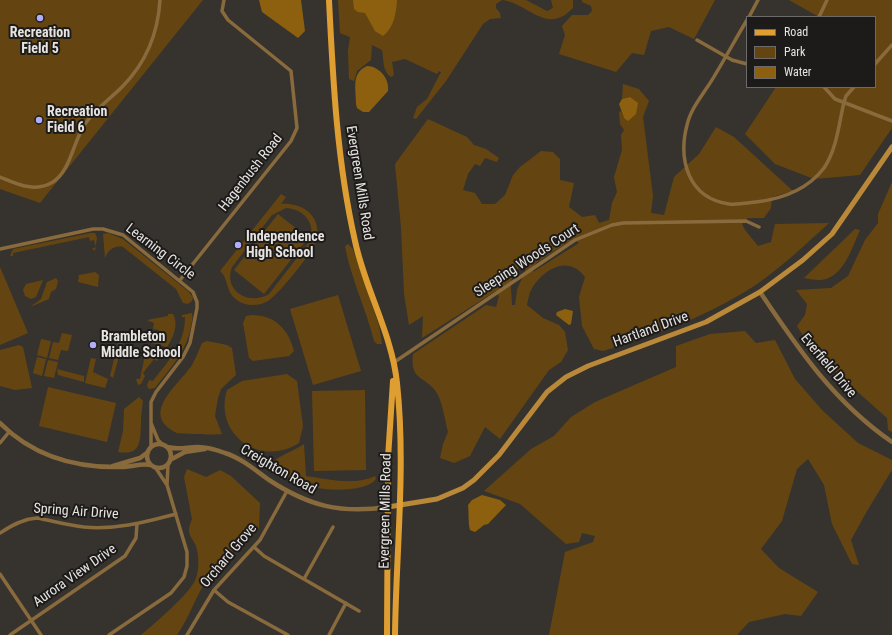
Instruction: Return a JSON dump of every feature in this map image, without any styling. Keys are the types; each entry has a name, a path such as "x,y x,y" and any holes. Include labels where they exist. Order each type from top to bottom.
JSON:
{"main road":[{"name":"Evergreen Mills Road","path":"329,0 334,95 349,211 355,242 384,330 397,382 400,423 395,635"},
{"name":"Hartland Drive","path":"388,507 437,499 463,488 474,480 499,455 547,392 566,377 588,366 706,322 760,292 804,260 832,234 892,147"},
{"name":"Evergreen Mills Road","path":"387,635 388,458 393,364"},
{"path":"392,403 396,428 395,498 399,505"}],"street":[{"path":"0,177 25,186 39,187 53,182 62,174 86,123 94,112 130,78 145,58 156,30 160,0"},
{"name":"Hagenbush Road","path":"180,280 291,141 297,128 291,71 228,20 222,11 224,0"},
{"path":"750,16 758,0"},
{"path":"819,16 826,0"},
{"path":"746,22 694,108 688,120 685,134 685,161 687,174 694,186 714,200 734,204 763,201 795,192 810,183 823,168 832,152 844,102 846,96 853,88"},
{"path":"697,40 726,56 746,64"},
{"path":"876,63 892,45"},
{"path":"825,88 835,99 892,121"},
{"name":"Sleeping Woods Court","path":"393,364 575,240 591,232 612,225 644,222 746,221 759,227"},
{"name":"Learning Circle","path":"0,249 103,229 122,235 180,280 193,292 197,302 192,338 183,357 154,395 151,402 149,450"},
{"name":"Everfield Drive","path":"760,292 796,347 823,381 853,411 892,442"},
{"name":"Learning Circle","path":"150,418 158,440 165,446"},
{"name":"Creighton Road","path":"0,423 9,432 32,448 56,459 86,466 121,467 142,463 162,468 185,452 205,449"},
{"path":"0,443 9,432"},
{"name":"Creighton Road","path":"112,466 140,458 156,444 177,449 200,447 233,456 287,491 314,504 344,510 369,510 388,507"},
{"path":"165,446 171,453 167,485"},
{"path":"109,635 171,593 184,577 187,552 167,485 148,459 149,450"},
{"name":"Orchard Grove","path":"187,635 214,590 265,533 287,491"},
{"name":"Spring Air Drive","path":"0,533 18,522 30,518 98,528 137,524 176,514"},
{"name":"Aurora View Drive","path":"10,635 125,556 136,538 137,524"},
{"path":"304,579 333,527"},
{"path":"254,547 264,556 359,610"},
{"path":"0,574 41,635"},
{"path":"214,590 228,602 288,635"},
{"path":"329,635 346,603"}],"green space":[{"path":"0,0 203,0 40,203 0,189"},
{"path":"338,0 502,0 496,4 496,8 500,13 501,18 490,19 483,24 446,81 416,119 413,118 417,107 427,99 441,72 439,71 437,74 405,59 392,62 394,75 391,77 386,72 382,50 372,45 371,60 357,71 354,81 349,79 348,51 350,37 340,33"},
{"path":"502,0 526,0 547,11 553,8 551,0 573,0 573,8 563,16 554,19 546,19 512,2"},
{"path":"582,0 715,0 694,39 669,27 651,31 644,55 632,53 616,72 559,54 565,35 562,26 572,15 588,15 592,11 591,6 582,2"},
{"path":"789,0 892,0 892,128 860,175 814,179 775,164 745,134 775,88 876,88 876,16 817,16"},
{"path":"623,84 639,89 649,101 643,117 653,196 651,213 664,215 674,177 699,154 716,127 734,137 793,191 772,197 771,208 764,218 748,218 742,224 758,246 771,242 775,224 829,223 776,270 739,295 702,315 683,323 603,351 594,349 582,326 579,297 585,277 571,266 564,265 549,271 536,282 529,295 527,305 543,318 559,325 565,332 568,350 561,362 549,370 500,439 485,427 470,456 454,463 440,458 443,444 448,432 443,408 434,389 417,375 414,370 413,354 486,305 496,307 499,296 496,291 422,338 423,316 409,325 404,294 401,228 395,164 428,119 467,137 474,145 486,149 499,158 497,162 485,158 480,166 475,164 468,174 463,190 475,193 482,204 495,204 505,195 513,175 520,167 541,151 553,152 560,159 560,180 574,183 569,207 582,217 595,215 599,223 609,220 612,203 617,192 614,177 622,150 621,135 624,130 620,124 619,112 621,111 624,118 630,97 622,99","holes":["573,239 579,243 533,272 536,263","522,264 528,264 517,290 515,305 512,305 511,283 514,275"]},
{"path":"892,182 892,432 888,430 887,418 815,354 797,326 805,315 807,304 796,290 831,288 848,276 865,240 878,223 878,214"},
{"path":"281,194 286,197 281,204 289,204 304,208 314,218 317,225 317,232 314,246 287,282 268,301 254,305 245,304 238,301 230,293 225,279 220,271","holes":["286,208 303,214 310,223 310,241 269,294 254,298 246,297 240,294 234,289 231,283 230,276 232,267 272,215"]},
{"path":"278,214 308,238 264,294 234,270"},
{"path":"855,229 860,230 854,245 846,261 835,274 820,280 804,278"},
{"path":"95,233 97,238 96,246 94,240 90,241 89,237 13,253 13,256 10,256 13,249"},
{"path":"108,233 123,239 188,291 193,297 192,301 188,304 183,303 176,289 123,247 111,249 105,258 103,234"},
{"path":"348,244 353,249 379,325 382,344 377,344 374,341 348,258 345,246"},
{"path":"0,267 28,333 0,345"},
{"path":"95,272 99,275 98,287 78,282 79,275"},
{"path":"56,278 58,281 56,289 51,292 49,299 30,307 41,299 47,282"},
{"path":"43,280 36,297 31,299 25,296 23,290 26,284"},
{"path":"338,295 361,371 313,385 290,309"},
{"path":"192,313 189,335 182,351 155,388 149,389 147,386 149,380 153,381 170,359 179,344 184,327 185,317 182,317 182,315"},
{"path":"168,314 173,314 175,318 175,327 173,336 167,347 146,342 147,339 156,339 159,330 153,329 154,323 147,320 168,316"},
{"path":"252,315 268,318 280,325 289,337 294,351 289,356 253,361 249,358 243,323 246,316"},
{"path":"745,331 756,343 775,340 795,379 822,410 858,443 892,460 892,470 851,540 859,565 852,564 832,524 824,485 808,459 797,469 782,521 761,549 779,568 818,592 801,616 785,614 749,622 737,635 549,635 565,552 593,542 595,536 582,533 579,542 566,544 520,504 484,491 531,449 554,436 571,417 595,402 676,367 676,346 710,334"},
{"path":"62,333 72,335 68,351 61,350 58,360 49,358 53,342 59,343"},
{"path":"120,334 125,335 113,378 110,376"},
{"path":"41,339 51,341 47,358 37,355"},
{"path":"207,341 227,345 232,348 236,375 221,389 215,416 222,434 177,433 166,425 161,417 161,408 171,390 192,365 202,343"},
{"path":"19,345 23,347 32,388 15,390 0,386 0,350"},
{"path":"144,351 156,354 159,358 157,361 154,359 143,373 145,376 141,384 138,385 136,379 140,379 145,355 142,353"},
{"path":"37,357 46,359 42,376 33,373"},
{"path":"91,358 96,359 93,372 108,379 105,388 85,383"},
{"path":"48,360 58,362 54,378 44,376"},
{"path":"57,369 84,376 84,382 58,375"},
{"path":"287,374 297,381 303,426 299,443 284,450 269,451 255,449 243,442 233,433 227,420 224,406 227,390 242,381"},
{"path":"48,387 116,403 107,442 39,426"},
{"path":"365,390 366,470 314,471 312,391"},
{"path":"139,397 143,401 140,441 136,449 132,452 118,452 123,431 124,409"},
{"path":"304,444 306,476 341,481 359,481 375,476 376,479 370,484 351,489 339,490 316,488 306,486 295,481 271,464 278,458"},
{"path":"187,469 206,477 220,470 231,476 260,503 259,528 231,553 210,575 177,635 141,635 180,600 193,584 197,575 198,553 189,530 192,519 184,477"}],"water":[{"path":"259,0 301,0 305,31 298,38 262,12"},
{"path":"353,0 397,0 394,20 390,29 383,36 375,31 365,13 358,12 354,9"},
{"path":"367,66 376,68 383,74 387,82 388,91 369,112 363,112 357,108 355,87 356,77 362,69"},
{"path":"630,97 638,103 636,114 628,121 624,118 619,104 622,99"},
{"path":"565,309 573,311 571,324 569,325 556,315 557,312"},
{"path":"482,495 500,500 506,505 488,524 484,525 475,532 470,530 468,505 472,500"}],"place":[{"name":"Recreation Field 5","path":"40,18"},
{"name":"Recreation Field 6","path":"39,120"},
{"name":"Independence High School","path":"238,245"},
{"name":"Brambleton Middle School","path":"93,345"}]}
